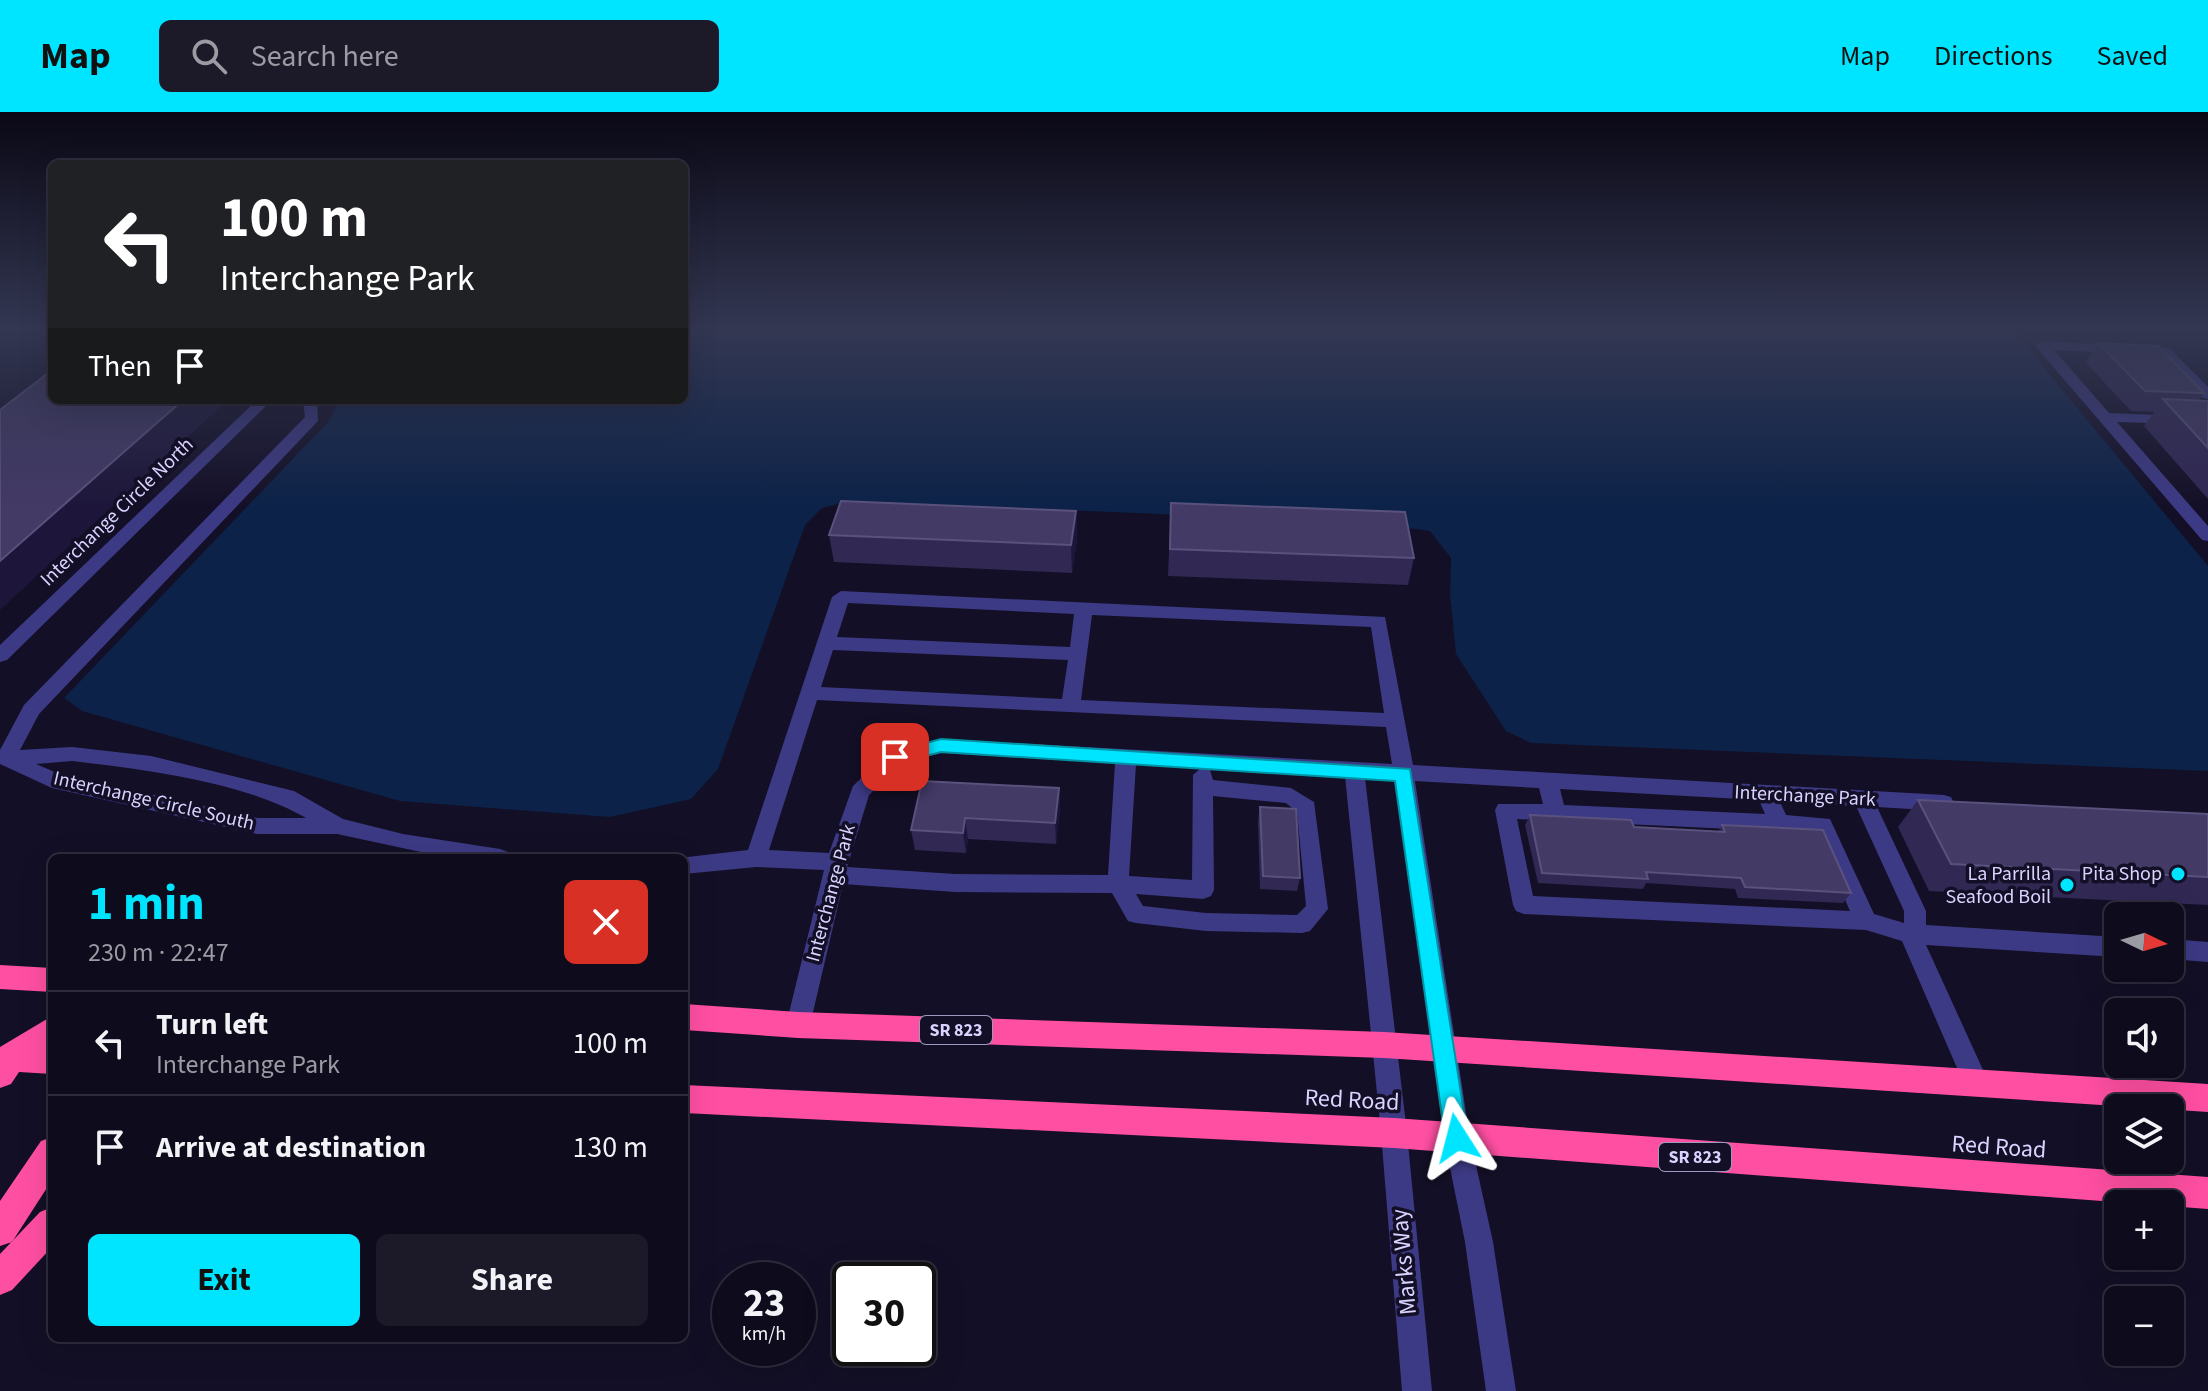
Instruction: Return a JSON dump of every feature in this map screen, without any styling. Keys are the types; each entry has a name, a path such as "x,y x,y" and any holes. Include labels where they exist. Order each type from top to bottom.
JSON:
{"highway":[{"path":"0,977 48,980"},
{"name":"SR 823","path":"688,1017 798,1025 1384,1045 2208,1098"},
{"path":"4,1063 48,1032"},
{"path":"4,1063 48,1061"},
{"name":"Red Road","path":"688,1099 1394,1133 2208,1193"},
{"path":"0,1230 48,1158"},
{"path":"0,1278 48,1227"}],"street":[{"path":"2080,389 2208,536"},
{"name":"Interchange Circle North","path":"0,656 261,404"},
{"path":"3,759 31,710 313,418 311,404"},
{"path":"2104,417 2208,421"},
{"path":"756,858 841,597 1379,621 1418,860 1442,1049 1479,1242 1501,1391"},
{"path":"1071,706 1084,609"},
{"path":"825,643 1078,654"},
{"path":"809,693 1395,720"},
{"name":"Interchange Park","path":"798,1025 835,868 860,791 895,757 941,746 1957,804"},
{"path":"3,759 72,754 151,763 287,797 337,826"},
{"path":"1126,756 1118,884 1136,914 1206,922 1302,924 1317,909 1307,808 1291,796 1203,787"},
{"name":"Interchange Circle South","path":"3,759 52,780 257,826 337,826 403,842 476,854"},
{"path":"688,865 756,858 955,883 1118,884 1203,890 1203,762"},
{"path":"1354,769 1394,1133"},
{"path":"1548,782 1556,813"},
{"path":"1767,794 1779,823"},
{"path":"1863,799 1915,911 1916,923 1910,934"},
{"path":"1866,921 1823,825 1505,810 1524,905 1866,921 1910,934 2104,946"},
{"path":"1910,934 1976,1083"},
{"path":"2184,950 2208,952"},
{"name":"Marks Way","path":"1394,1133 1417,1391"}],"water":[{"path":"688,389 2061,389 2208,566 2208,771 1531,743 1506,731 1456,654 1450,593 1451,558 1430,531 1372,523 850,501 822,508 805,525 718,769 691,799 610,817 400,801 82,711 64,698 329,421 338,404 688,404"}],"building":[{"path":"28,389 48,389 48,404 178,404 0,561 0,410"},
{"path":"2143,389 2200,389 2204,393"},
{"path":"2163,399 2208,401 2208,448"},
{"path":"841,501 1076,511 1071,545 829,535"},
{"path":"1171,503 1405,512 1414,558 1170,549"},
{"path":"922,781 1059,788 1055,823 965,818 963,833 911,830"},
{"path":"1918,800 2208,814 2208,877 1951,864"},
{"path":"1260,807 1296,809 1300,878 1263,876"},
{"path":"1530,815 1631,820 1634,827 1725,832 1722,825 1823,830 1851,893 1745,887 1741,878 1646,872 1648,879 1542,873"}],"place":[{"name":"Pita Shop","path":"2178,874"},
{"name":"La Parrilla Seafood Boil","path":"2067,885"}],"route":[{"path":"895,757 941,746 1403,774 1457,1138"}]}
